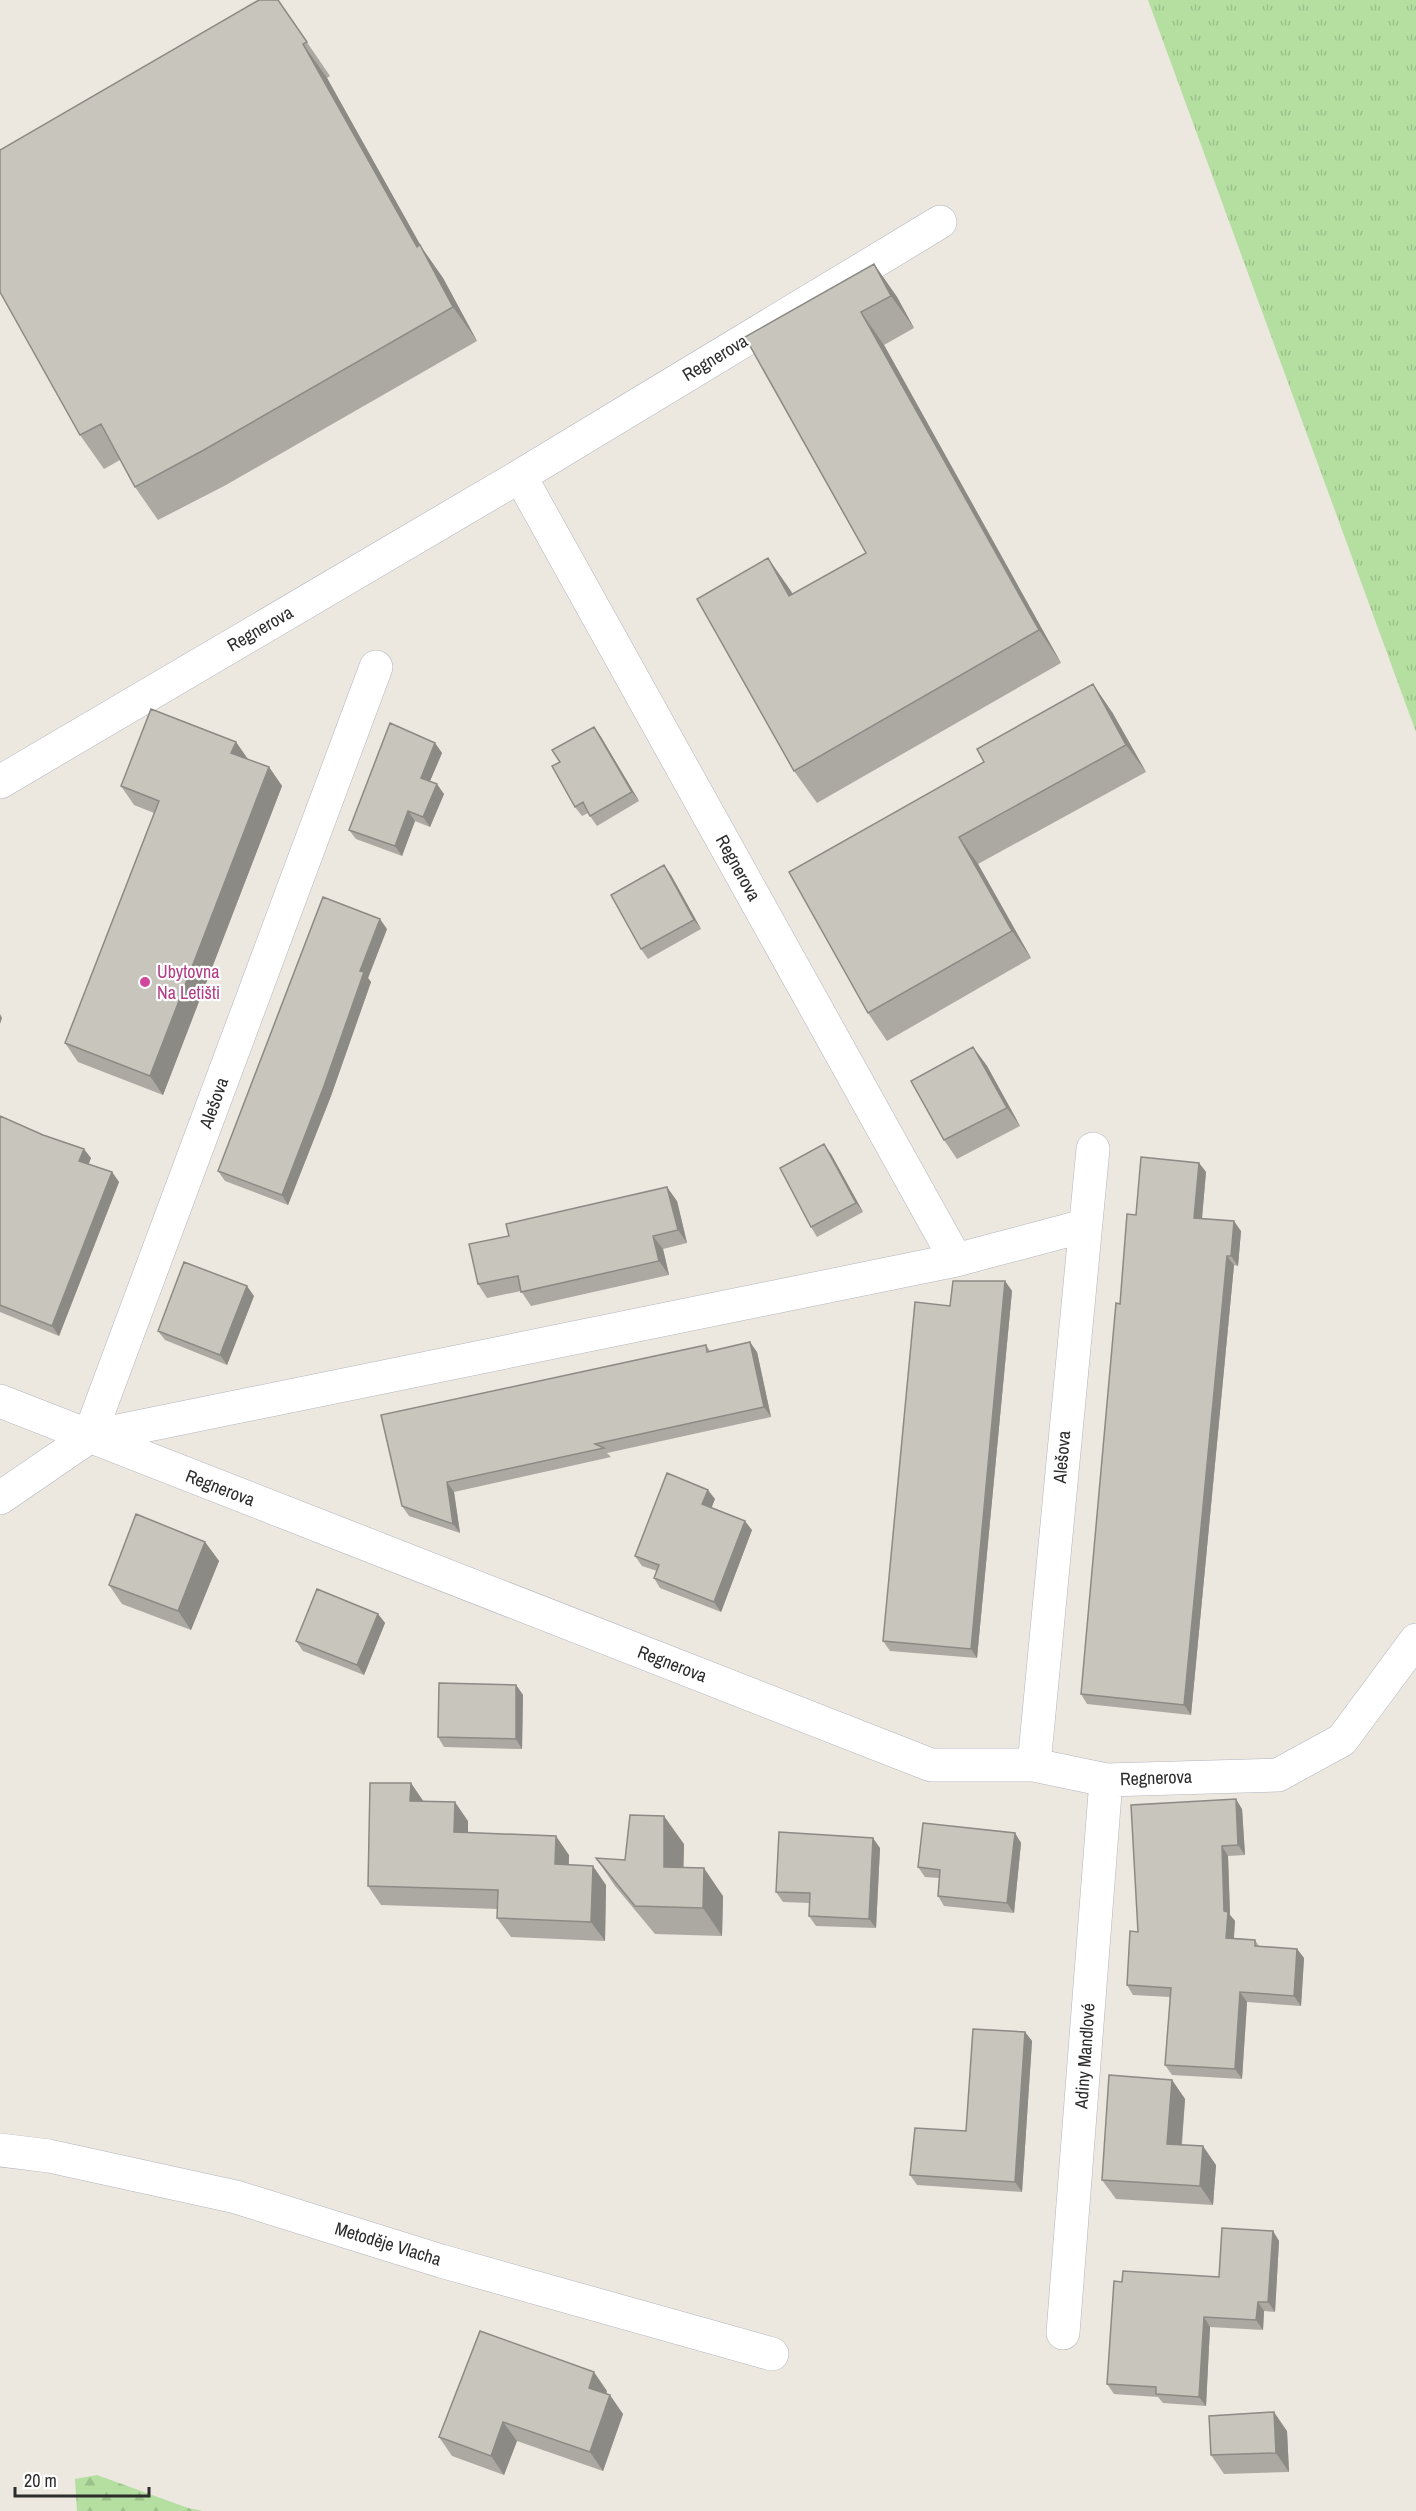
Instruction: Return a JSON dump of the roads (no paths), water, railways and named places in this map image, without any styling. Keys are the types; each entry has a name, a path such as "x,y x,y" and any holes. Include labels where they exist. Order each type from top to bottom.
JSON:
{"street":[{"name":"Regnerova","path":"0,782 520,476 940,222"},
{"name":"Regnerova","path":"520,476 956,1260"},
{"name":"Alešova","path":"89,1437 376,667"},
{"name":"Alešova","path":"1034,1765 1093,1149"},
{"path":"0,1498 89,1437 956,1260 1084,1226"},
{"name":"Regnerova","path":"0,1401 931,1765 1034,1765 1106,1780 1278,1775 1342,1740 1416,1641"},
{"name":"Adiny Mandlové","path":"1063,2333 1106,1780"},
{"name":"Metoděje Vlacha","path":"0,2150 49,2156 236,2197 441,2261 772,2354"}],"place":[{"name":"Ubytovna Na Letišti","path":"145,982"}]}
